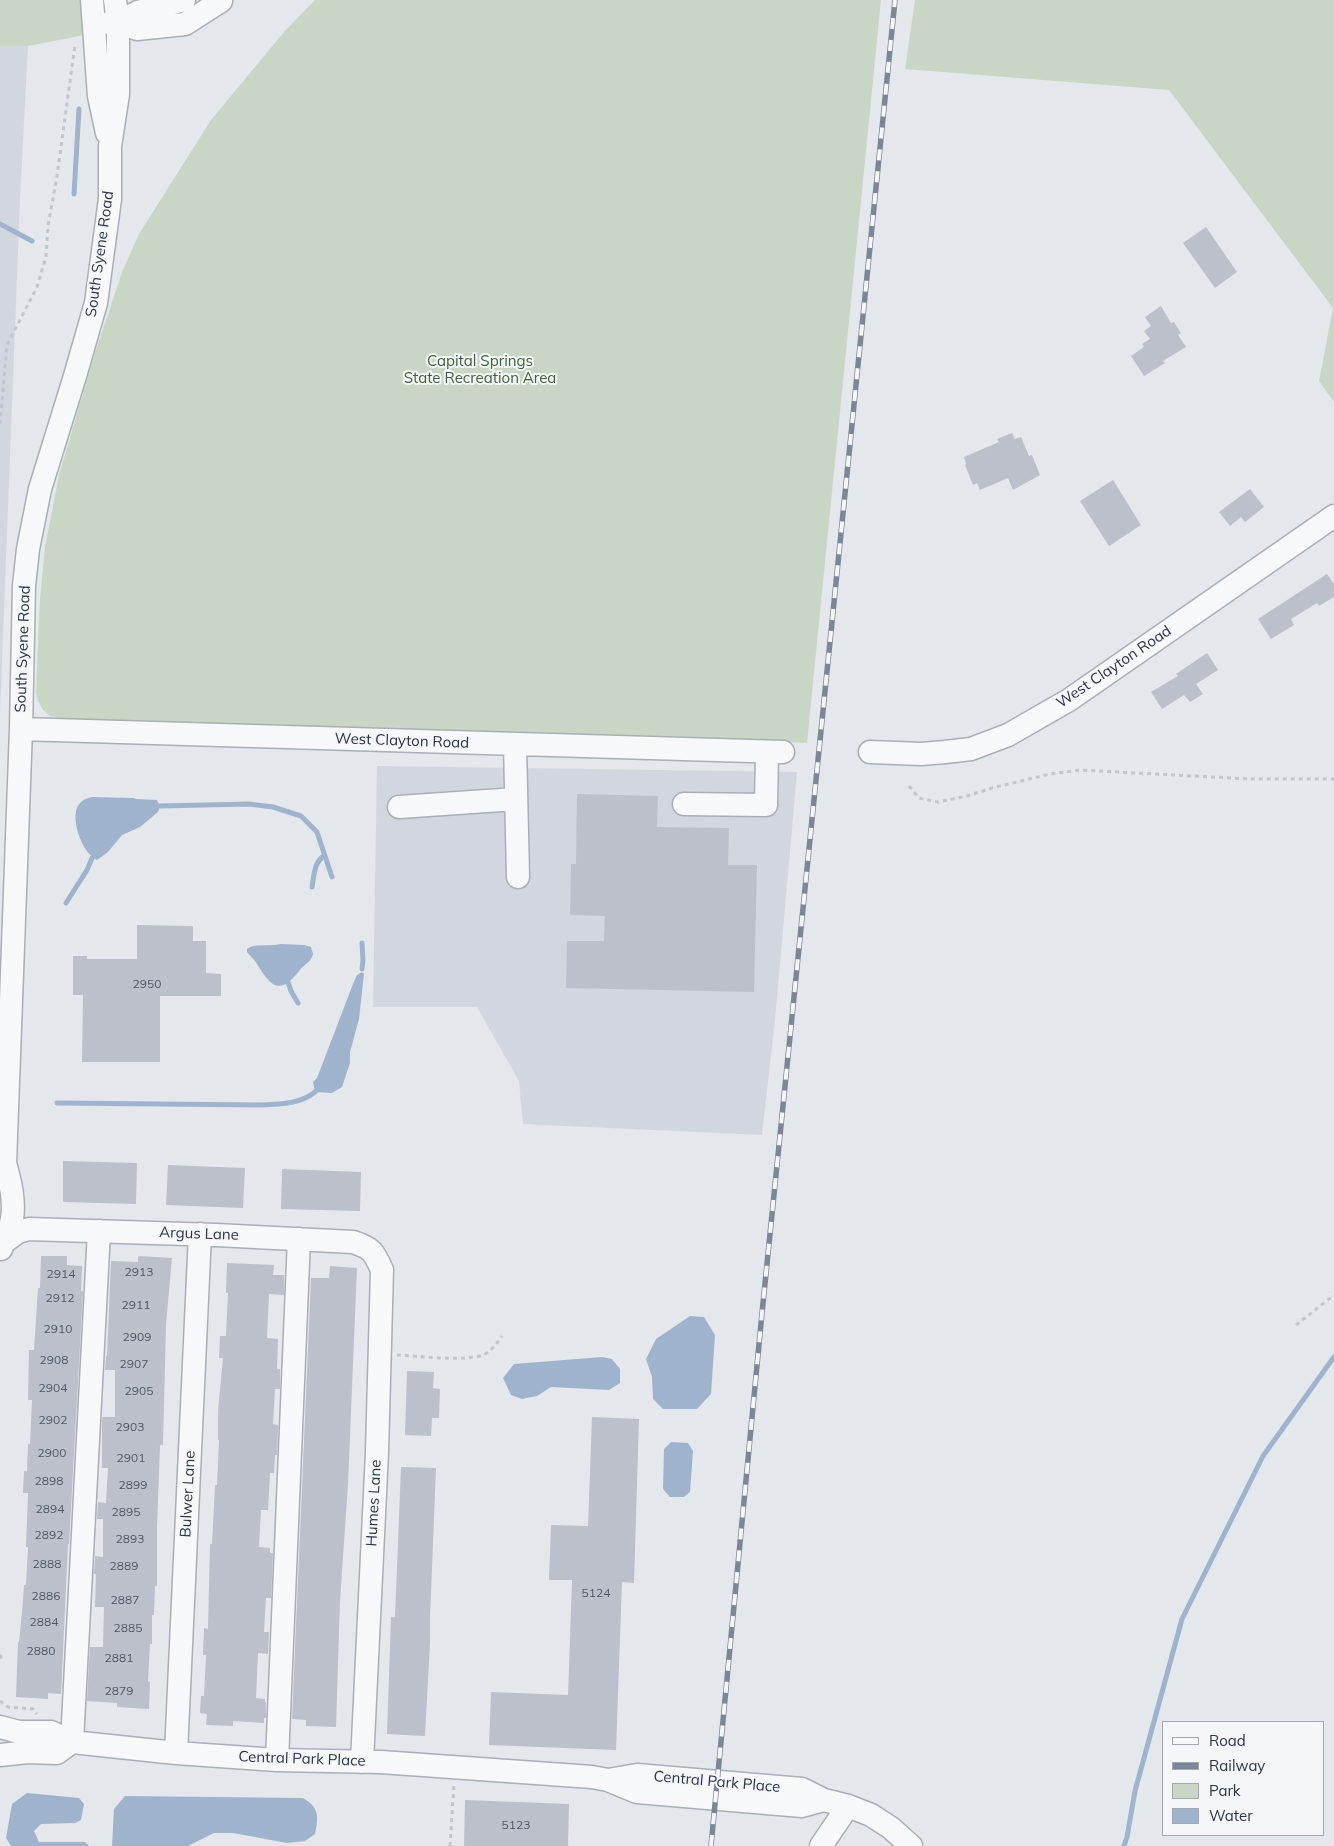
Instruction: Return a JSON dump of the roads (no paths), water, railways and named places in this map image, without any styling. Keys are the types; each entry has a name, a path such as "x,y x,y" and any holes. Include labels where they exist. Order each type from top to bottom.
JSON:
{"street":[{"name":"South Syene Road","path":"92,0 99,96 110,146"},
{"name":"South Syene Road","path":"20,1224 12,1190 3,1169 21,729 23,593 28,549 40,490 78,369 96,303 110,199 110,146 118,94 118,22 115,0"},
{"path":"94,24 118,22 138,12 184,0"},
{"path":"118,22 137,29 186,24 218,0"},
{"name":"West Clayton Road","path":"870,752 921,754 945,752 971,748 1003,738 1069,700 1334,516"},
{"name":"West Clayton Road","path":"21,729 775,752 766,805 684,804"},
{"path":"515,744 518,877"},
{"path":"399,807 516,799"},
{"name":"Argus Lane","path":"1,1251 18,1232 20,1224 99,1231 353,1242 368,1247"},
{"path":"0,1755 28,1752 56,1753 72,1742 99,1231"},
{"name":"Bulwer Lane","path":"176,1753 200,1234"},
{"path":"277,1760 299,1239"},
{"name":"Humes Lane","path":"362,1762 376,1461 382,1270 377,1258 368,1247"},
{"name":"Central Park Place","path":"0,1727 19,1732 51,1732 72,1742 176,1753 277,1760 455,1767 592,1777 608,1780 637,1775 802,1789 824,1800 848,1806 870,1815 891,1828 911,1846"},
{"path":"821,1846 848,1806"}],"water":[{"path":"92,797 157,800 160,806 158,812 140,827 122,835 108,852 97,860 86,850 82,842 78,833 75,815 77,807 82,801"},
{"path":"280,944 311,947 313,954 292,979 280,986 275,985 266,978 247,952 247,949 254,946"},
{"path":"362,972 364,974 359,1019 350,1052 350,1063 342,1087 332,1093 315,1092 313,1082 317,1078 357,975"},
{"path":"690,1316 704,1317 715,1335 711,1394 697,1409 663,1409 653,1399 652,1377 646,1359 656,1339"},
{"path":"602,1357 612,1359 620,1369 620,1383 609,1390 551,1387 537,1396 522,1399 511,1395 503,1378 514,1364"},
{"path":"671,1442 688,1443 693,1451 690,1492 684,1497 670,1497 663,1489 664,1449"},
{"path":"27,1793 79,1798 84,1804 81,1820 75,1823 41,1824 34,1831 39,1842 85,1842 89,1846 11,1846 6,1838 12,1804"},
{"path":"125,1796 303,1798 315,1809 317,1818 315,1834 305,1841 287,1843 233,1833 214,1833 188,1846 112,1846 114,1809"}],"waterway":[{"path":"74,194 79,109"},
{"path":"0,224 32,241"},
{"path":"160,806 249,804 273,807 301,816 317,832 332,877"},
{"path":"312,887 316,866 324,856"},
{"path":"66,903 87,870 92,858"},
{"path":"362,943 362,969"},
{"path":"288,982 298,1003"},
{"path":"57,1103 262,1105 297,1101 315,1092"},
{"path":"1124,1846 1135,1791 1182,1619 1263,1456 1334,1357"}],"railway":[{"path":"711,1846 762,1313 895,0"}],"park label":[{"name":"Capital Springs State Recreation Area","path":"480,370"}]}
